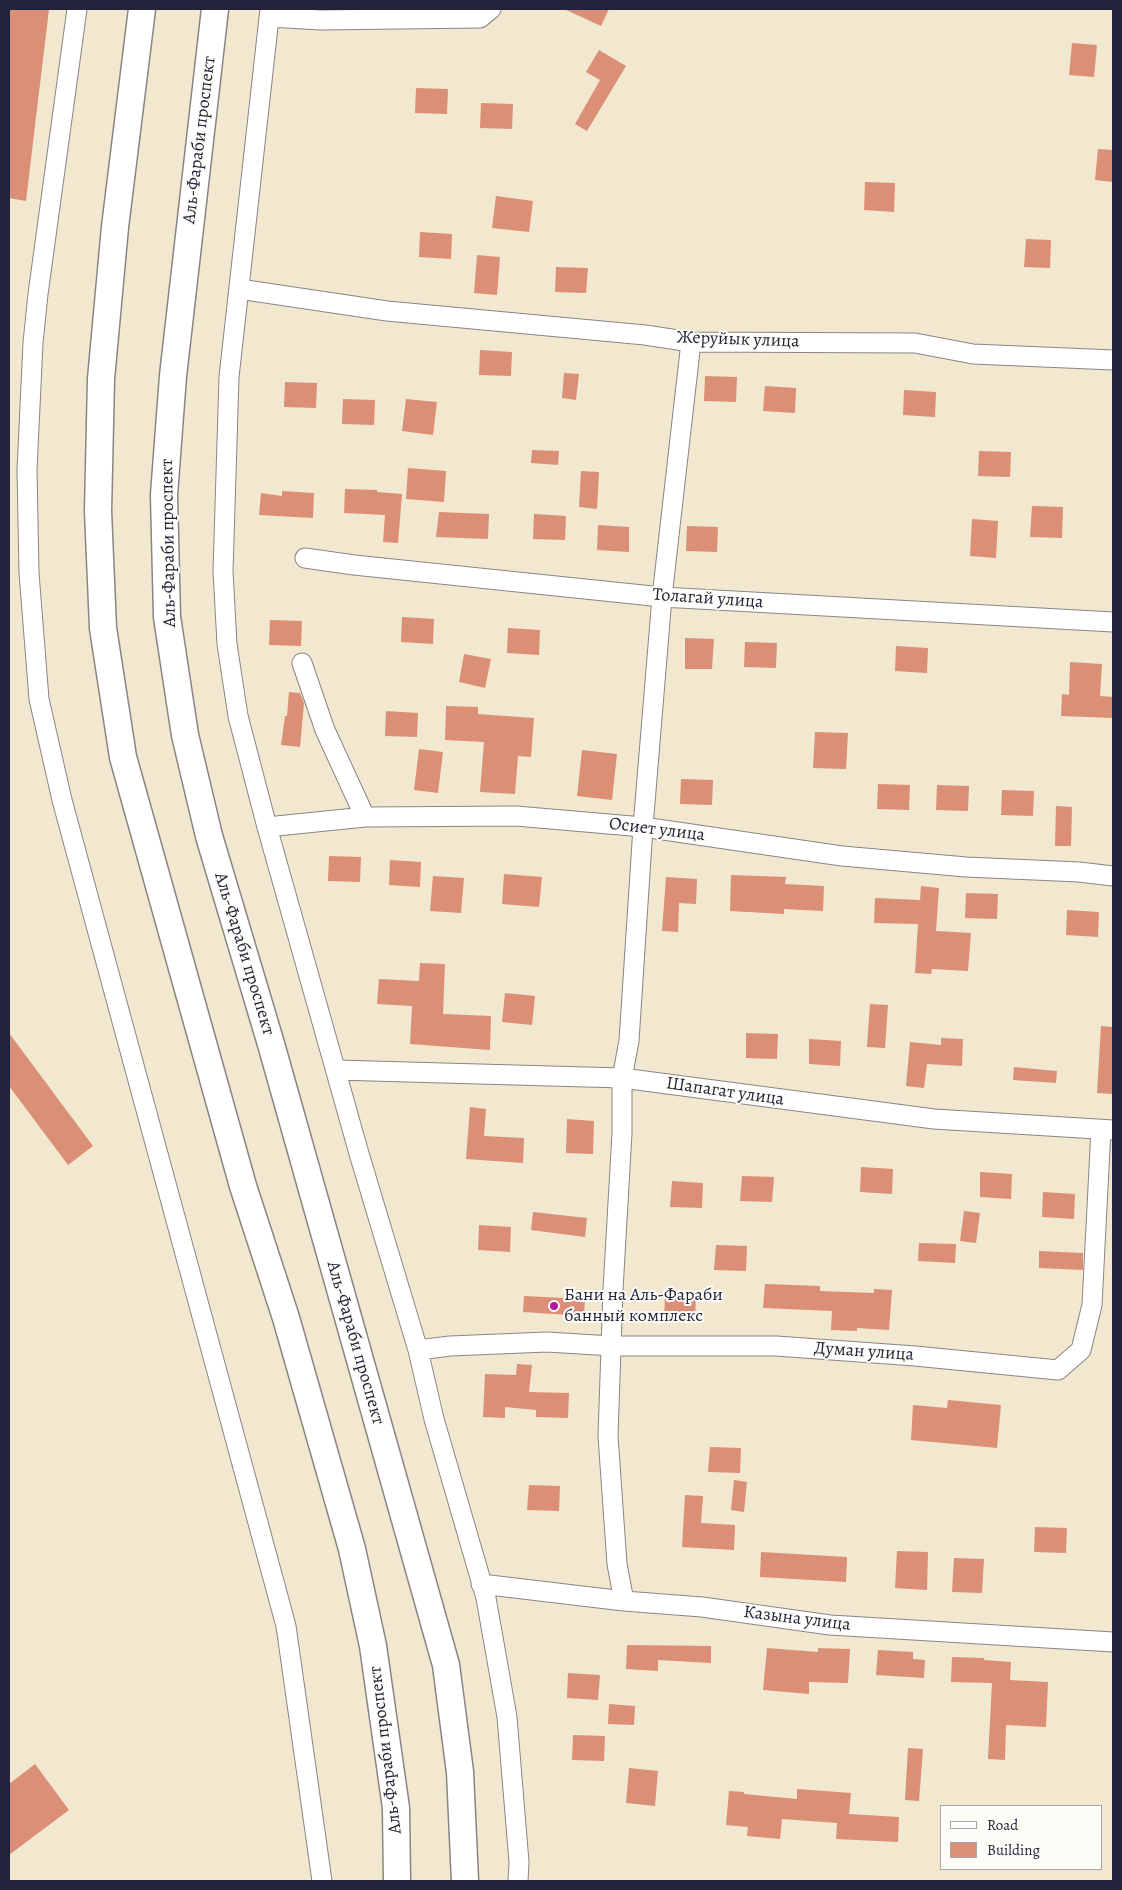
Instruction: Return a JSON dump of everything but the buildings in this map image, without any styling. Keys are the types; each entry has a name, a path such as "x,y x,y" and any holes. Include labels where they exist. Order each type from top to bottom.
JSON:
{"street":[{"path":"77,9 33,343 27,470 28,535 39,699 62,800 286,1626 322,1881"},
{"name":"Аль-Фараби проспект","path":"142,9 115,226 101,379 98,511 103,628 123,757 243,1186 286,1318 352,1549 373,1646 396,1808 397,1881"},
{"name":"Аль-Фараби проспект","path":"215,9 173,376 164,495 167,617 185,735 209,836 274,1053 446,1665 460,1772 465,1881"},
{"path":"492,9 480,18 321,20 270,13 229,377 223,571 227,644 238,716 267,827 418,1350 434,1419 481,1584 507,1717 519,1862 518,1881"},
{"name":"Жеруйык улица","path":"239,289 387,311 645,335 691,342 915,343 973,354 1113,360"},
{"path":"624,1600 617,1564 608,1436 613,1290 622,1133 622,1078 630,1031 643,827 662,597 691,342"},
{"name":"Толагай улица","path":"305,558 354,565 662,597 1113,622"},
{"path":"302,663 325,730 365,818"},
{"name":"Осиет улица","path":"267,827 365,818 516,816 643,827 842,856 966,867 1079,872 1113,876"},
{"name":"Шапагат улица","path":"336,1070 622,1078 934,1119 1107,1130"},
{"name":"Думан улица","path":"418,1350 450,1346 547,1342 612,1346 776,1346 915,1356 1058,1370 1081,1350 1092,1305 1107,1130"},
{"name":"Казына улица","path":"481,1584 702,1607 830,1625 1113,1642"}],"place":[{"name":"Бани на Аль-Фараби банный комплекс","path":"554,1306"}]}
